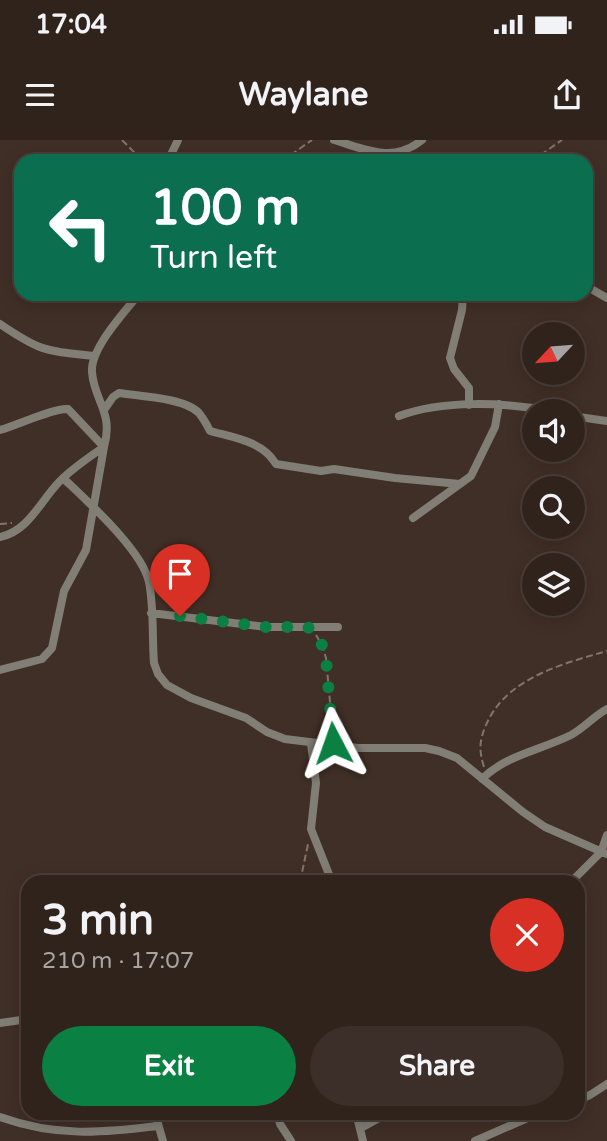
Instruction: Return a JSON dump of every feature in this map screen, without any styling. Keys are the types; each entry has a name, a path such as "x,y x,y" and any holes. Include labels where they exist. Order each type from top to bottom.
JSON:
{"street":[{"path":"334,140 385,154 412,148 422,140"},
{"path":"0,670 42,659 52,648 64,591 86,550 108,430 92,372 94,356 133,301"},
{"path":"463,301 450,358 454,369 469,388 469,405"},
{"path":"0,324 49,352 94,356"},
{"path":"104,410 119,393 178,402 199,413 210,432 260,447 270,453 276,464 460,484"},
{"path":"413,518 471,476 495,427 499,404"},
{"path":"399,416 414,411 469,405 522,406"},
{"path":"0,430 26,423 60,408 68,409 104,447"},
{"path":"585,418 607,421"},
{"path":"0,537 17,532 24,526 63,478 104,447"},
{"path":"63,478 93,507 142,564 149,583 154,663 166,685 191,698 246,718 267,732 285,739 358,748 425,748 439,751 457,758 484,777 545,827 604,853"},
{"path":"151,613 266,627 338,627"},
{"path":"484,777 492,769 521,754 570,736 607,709"},
{"path":"311,744 316,783 311,830 329,875"},
{"path":"579,875 604,853 607,835"},
{"path":"0,1023 21,1020"},
{"path":"585,1097 607,1084"},
{"path":"0,1118 27,1127 85,1132 158,1126"},
{"path":"157,1120 163,1141"},
{"path":"279,1120 291,1141"},
{"path":"358,1120 363,1141"},
{"path":"361,1128 375,1120"},
{"path":"475,1141 523,1120"}],"path":[{"path":"122,140 136,154"},
{"path":"292,154 312,140"},
{"path":"542,154 562,140"},
{"path":"308,627 322,645 326,658 333,743"},
{"path":"484,777 480,740 491,713 506,694 533,677 607,651"},
{"path":"301,875 311,830"}],"route":[{"path":"180,616 266,627 308,627 322,645 326,658 333,743"}]}
